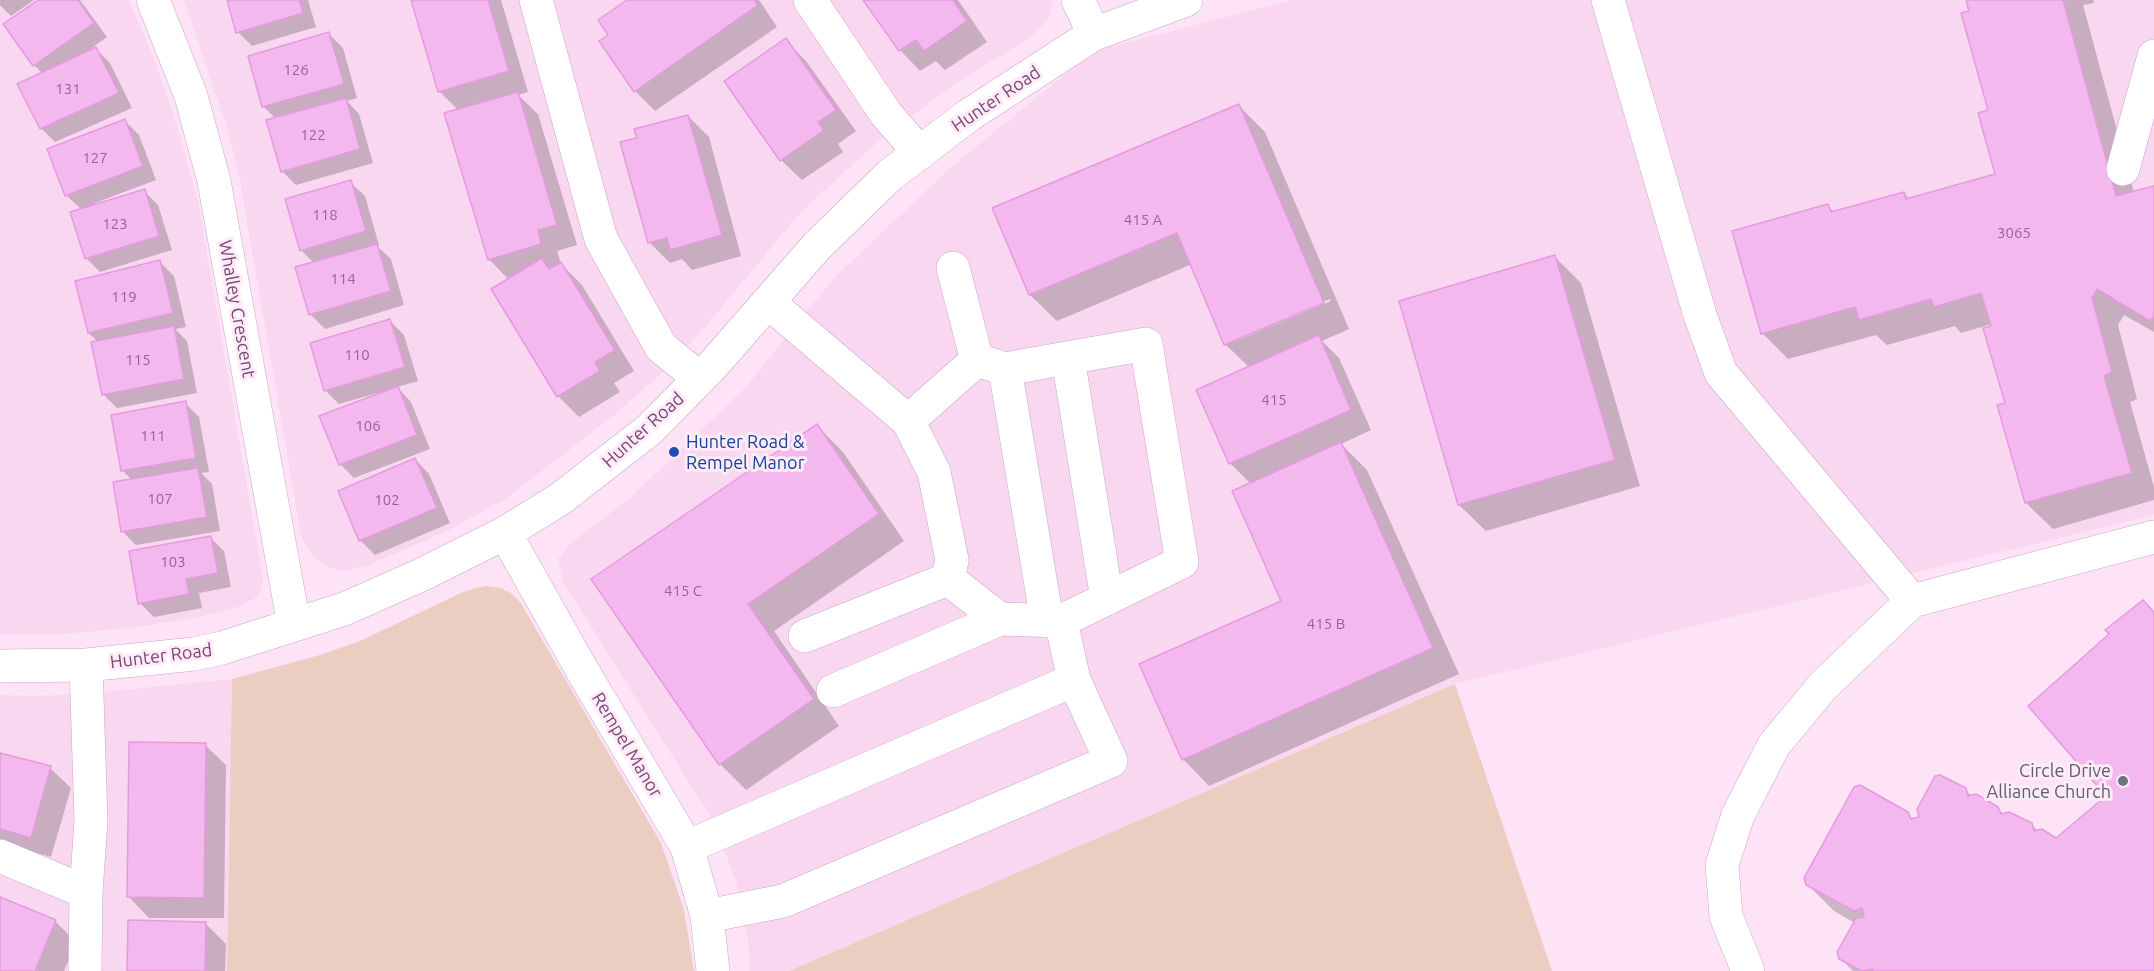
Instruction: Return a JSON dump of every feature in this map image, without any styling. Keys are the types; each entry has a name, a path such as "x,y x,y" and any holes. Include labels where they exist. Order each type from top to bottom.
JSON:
{"street":[{"name":"Whalley Crescent","path":"153,0 191,96 214,182 294,625"},
{"path":"536,0 601,239 661,347 699,378"},
{"path":"810,0 886,114 920,153"},
{"path":"1078,0 1094,34"},
{"name":"Hunter Road","path":"0,666 86,665 194,654 222,648 344,609 421,575 505,532 560,499 650,429 699,378 817,246 890,175 969,115 1094,34 1186,0"},
{"path":"1608,0 1700,315 1721,373 1912,601"},
{"path":"2123,169 2154,56"},
{"path":"707,916 783,901 1111,762 1074,680 1054,621 991,365 953,268"},
{"path":"768,302 908,421 934,472 952,560 948,579"},
{"path":"833,691 1000,619 1054,621 1107,599 1182,562 1146,344 1068,358 991,365 908,421"},
{"path":"1068,358 1107,599"},
{"name":"Rempel Manor","path":"505,532 582,670 687,847 707,916 713,971"},
{"path":"1748,971 1726,916 1722,865 1738,814 1774,745 1823,686 1912,601 2154,537"},
{"path":"948,579 1000,619"},
{"path":"805,636 948,579"},
{"path":"85,971 86,892 91,821 86,665"},
{"path":"687,847 1074,680"},
{"path":"0,856 86,892"}],"shaded area":[{"path":"0,0 129,0 151,51 176,122 198,201 262,573 263,582 259,594 238,607 190,619 130,628 63,634 0,635"},
{"path":"184,0 1052,0 1052,2 1048,20 1031,37 956,83 874,145 799,214 701,332 656,378 618,412 507,498 447,531 369,565 339,571 323,565 312,555 301,536 240,181 226,125"},
{"path":"1293,0 2154,0 2154,515 1455,684 789,971 750,971 748,938 736,881 713,821 563,582 558,559 572,542 630,498 746,387 833,279 950,168 1088,56 1105,48"},
{"path":"486,586 500,588 511,593 520,602 661,843 684,910 694,971 227,971 232,679 320,655 360,641 461,593"},
{"path":"232,679 227,971 0,971 0,695 81,694"},
{"path":"1455,684 1552,971 789,971"}],"building":[{"path":"38,0 78,0 94,23 33,66 3,24"},
{"path":"227,0 299,0 303,13 236,33"},
{"path":"411,0 488,0 509,71 438,92"},
{"path":"627,0 754,0 758,5 634,92 599,41 608,35 598,20"},
{"path":"863,0 953,0 967,21 924,51 916,40 899,51"},
{"path":"1966,0 2063,0 2116,196 2154,186 2154,316 2150,321 2097,289 2092,298 2112,372 2104,376 2132,473 2025,503 1997,405 2005,403 1983,328 1991,326 1981,293 1934,307 1931,299 1859,320 1855,307 1761,334 1732,231 1828,204 1831,212 1904,192 1906,199 1995,174 1978,113 1988,110 1961,13 1969,11"},
{"path":"329,32 344,84 262,107 248,56"},
{"path":"786,38 836,110 818,122 824,130 780,161 724,81"},
{"path":"96,47 119,93 40,129 17,84"},
{"path":"518,92 557,225 538,230 541,244 488,260 444,113"},
{"path":"346,98 360,149 281,172 266,120"},
{"path":"1239,104 1324,303 1224,345 1177,233 1029,295 992,208"},
{"path":"688,115 722,235 670,250 667,238 648,243 620,142 637,138 634,129"},
{"path":"125,119 143,166 65,196 47,149"},
{"path":"351,180 366,231 300,251 285,199"},
{"path":"145,189 159,236 85,259 70,212"},
{"path":"377,244 391,291 309,315 295,267"},
{"path":"1555,255 1615,460 1458,505 1399,301"},
{"path":"542,258 549,269 561,262 615,350 595,362 600,371 557,397 491,289"},
{"path":"160,260 173,313 88,333 75,281"},
{"path":"390,319 405,367 324,391 310,343"},
{"path":"174,326 184,379 102,395 91,342"},
{"path":"1319,335 1351,410 1229,464 1196,390"},
{"path":"398,386 417,435 339,465 319,416"},
{"path":"186,401 196,458 121,471 111,415"},
{"path":"817,424 879,514 748,604 814,699 719,765 591,579"},
{"path":"1341,442 1433,648 1182,760 1139,664 1281,601 1232,491"},
{"path":"415,458 437,508 359,541 338,491"},
{"path":"198,468 207,517 121,532 113,482"},
{"path":"211,536 218,573 186,579 189,594 138,604 129,551"},
{"name":"Circle Drive Alliance Church","path":"2143,600 2154,612 2154,971 1873,971 1873,969 1862,971 1839,959 1837,952 1856,918 1864,917 1862,908 1854,911 1806,885 1804,878 1854,787 1860,785 1908,812 1911,819 1919,817 1917,809 1935,776 1940,775 1966,788 1968,796 1976,794 1998,807 2001,814 2009,812 2032,823 2034,831 2042,829 2056,838 2106,796 2028,706 2109,634 2105,630"},
{"path":"129,742 206,743 204,898 127,897"},
{"path":"0,753 51,766 31,838 0,829"},
{"path":"0,897 56,920 35,971 0,971"},
{"path":"128,920 206,922 205,971 127,971"}],"place":[{"name":"Hunter Road & Rempel Manor","path":"674,452"},
{"name":"Circle Drive Alliance Church","path":"2123,781"}]}
